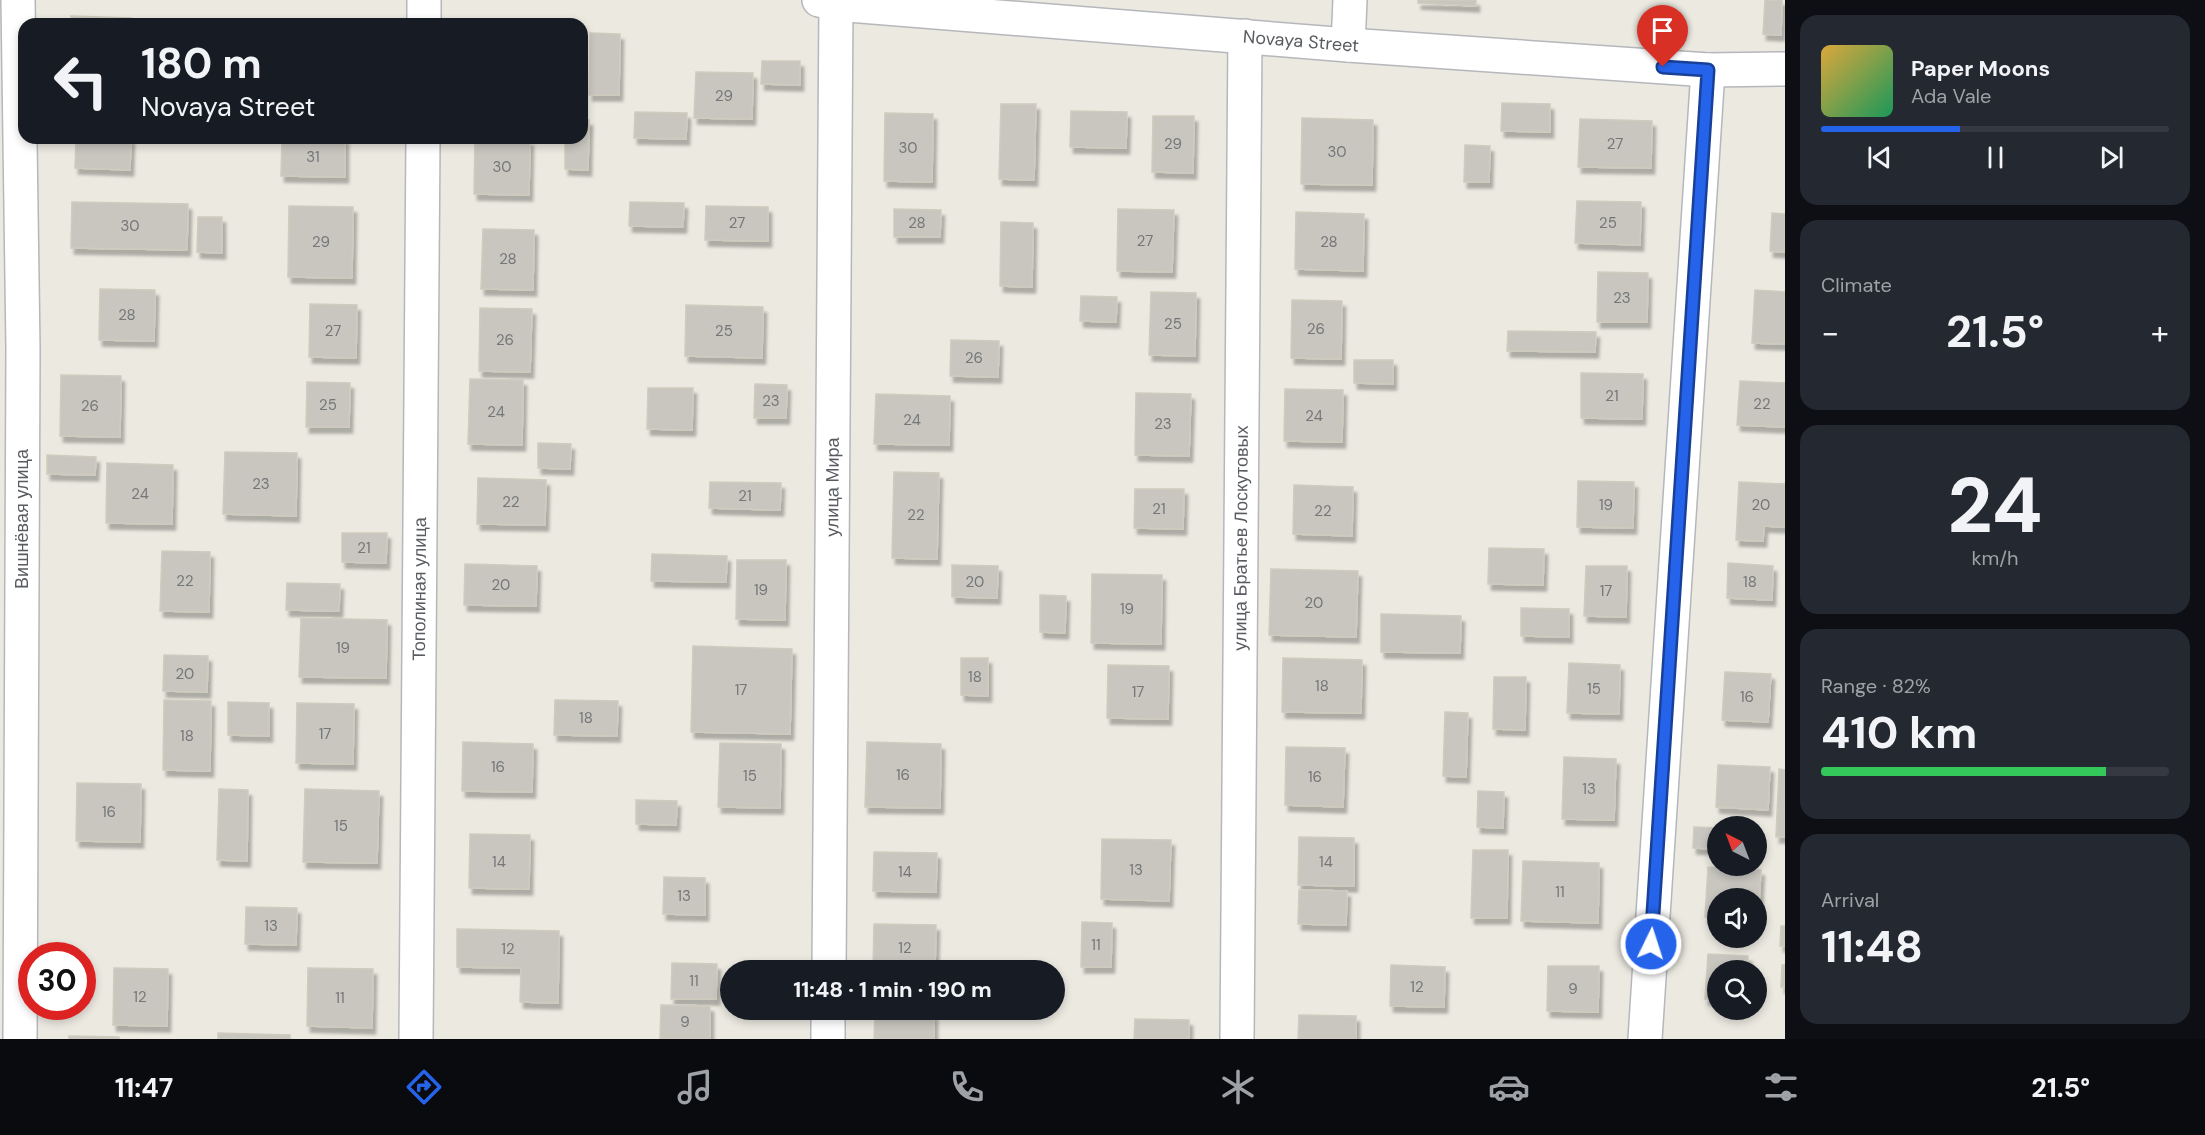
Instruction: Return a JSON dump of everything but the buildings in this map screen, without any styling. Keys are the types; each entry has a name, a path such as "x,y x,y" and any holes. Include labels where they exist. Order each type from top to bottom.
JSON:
{"street":[{"name":"Вишнёвая улица","path":"18,0 18,18"},
{"path":"424,0 424,18"},
{"path":"1348,45 1350,0"},
{"name":"Novaya Street","path":"827,2 1348,45 1708,70 1785,69"},
{"name":"улица Мира","path":"827,2 829,960"},
{"name":"улица Братьев Лоскутовых","path":"1237,1039 1245,36"},
{"path":"1645,1039 1708,70"},
{"name":"Вишнёвая улица","path":"20,144 22,349 20,1039"},
{"name":"Тополиная улица","path":"416,1039 423,144"},
{"path":"828,1020 828,1039"}],"route":[{"path":"1651,944 1708,70 1663,67"}]}
